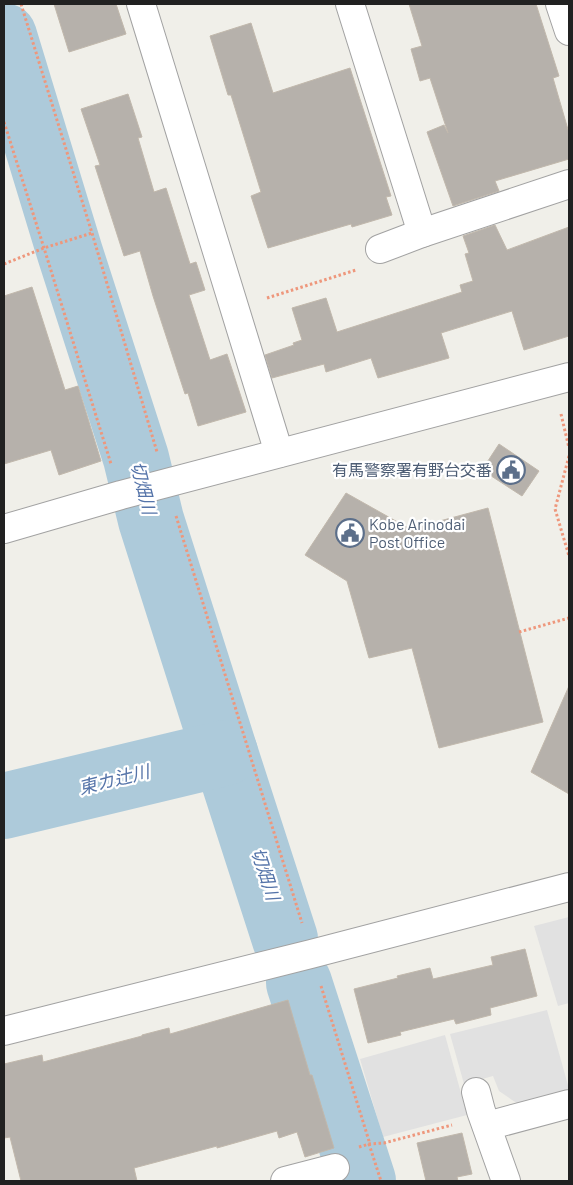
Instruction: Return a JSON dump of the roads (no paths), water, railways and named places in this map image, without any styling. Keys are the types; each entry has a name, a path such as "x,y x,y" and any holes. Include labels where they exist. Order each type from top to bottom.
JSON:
{"street":[{"path":"141,4 279,453"},
{"path":"350,4 422,233"},
{"path":"560,4 569,31"},
{"path":"383,248 569,184"},
{"path":"4,529 145,489 569,377"},
{"path":"4,1032 569,886"},
{"path":"506,1181 481,1110 569,1104"},
{"path":"285,1181 335,1168"}],"waterway":[{"name":"切畑川","path":"4,36 70,253 136,458 151,520 285,939"},
{"name":"東カ辻川","path":"4,806 225,753"},
{"name":"切畑川","path":"299,983 363,1181"}],"place":[{"name":"有馬警察署有野台交番","path":"511,470"},
{"name":"Kobe Arinodai Post Office","path":"350,533"}]}
